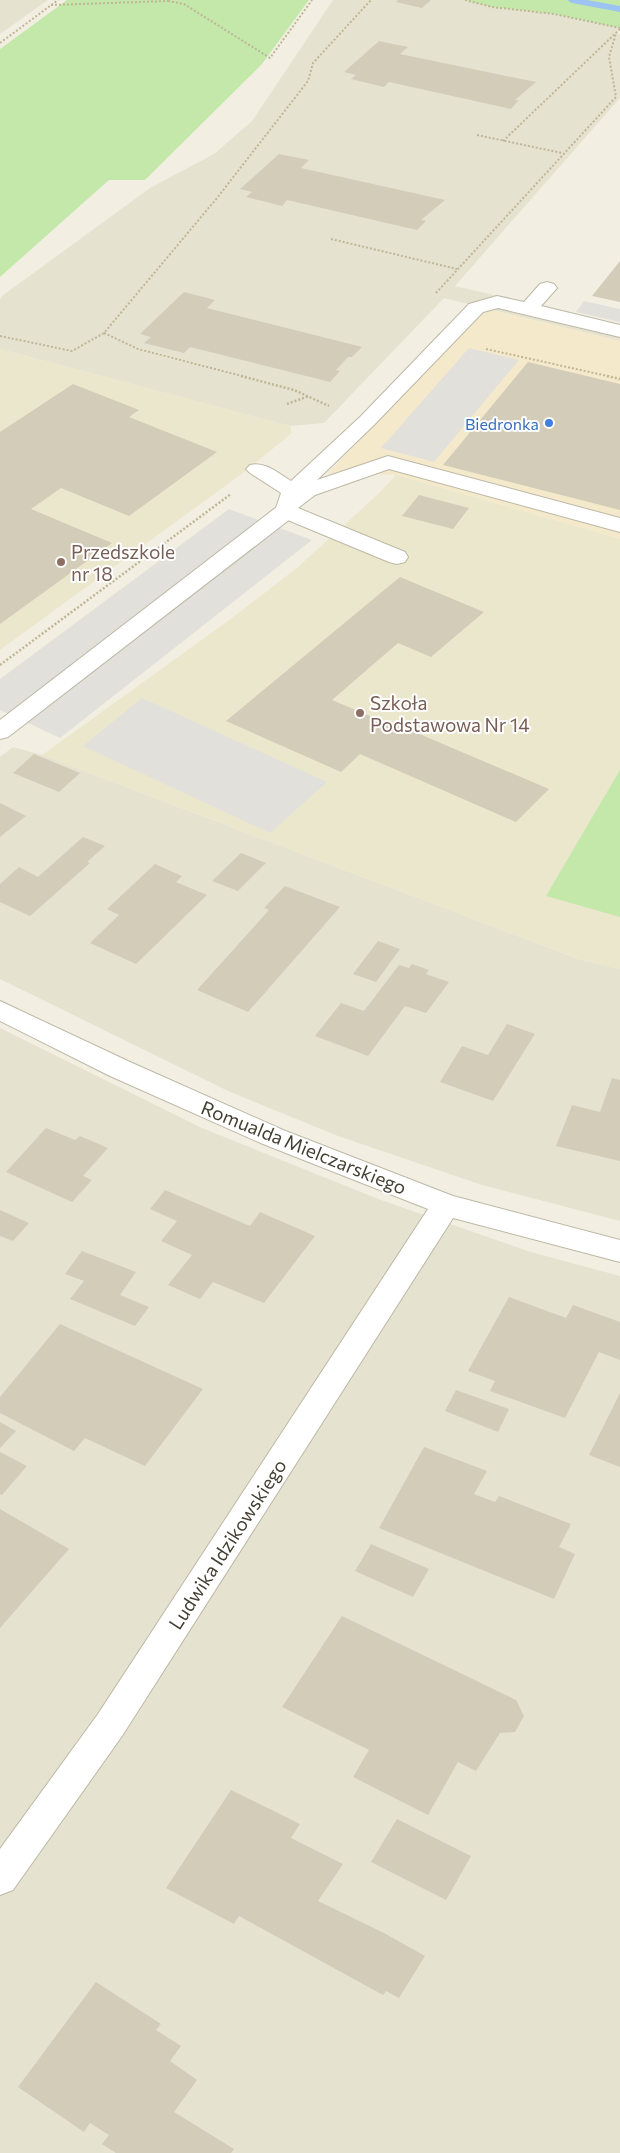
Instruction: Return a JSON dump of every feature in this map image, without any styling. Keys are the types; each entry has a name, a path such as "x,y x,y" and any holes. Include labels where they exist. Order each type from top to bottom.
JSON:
{"street":[{"path":"528,309 547,288"},
{"path":"0,732 289,501 476,308 497,302 620,331"},
{"path":"289,501 308,490 388,462 620,525"},
{"path":"257,469 289,501 397,557"},
{"name":"Romualda Mielczarskiego","path":"0,1010 120,1069 273,1137 446,1205 620,1251"},
{"name":"Ludwika Idzikowskiego","path":"0,1878 110,1724 446,1205"}],"path":[{"path":"0,43 58,0"},
{"path":"169,0 184,4 270,58 309,7 312,0"},
{"path":"52,5 181,0"},
{"path":"0,336 72,351 104,332 217,198 308,81 313,63 371,0"},
{"path":"465,0 492,8 554,14 620,29 502,141"},
{"path":"331,239 457,269 616,97 609,57 616,34"},
{"path":"477,135 563,153"},
{"path":"104,332 138,349 294,390 310,396 350,417 367,421"},
{"path":"446,340 620,379"},
{"path":"287,404 310,396"}],"shaded area":[{"path":"0,0 48,0 0,34"},
{"path":"333,0 465,0 492,7 554,14 620,28 616,33 620,34 620,98 455,286 620,324 620,341 444,298 324,423 290,426 0,349 0,299 2,296 150,188 214,154 252,121"},
{"path":"584,301 620,309 620,322 576,312"},
{"path":"484,308 620,341 620,539 396,475 328,473"},
{"path":"469,348 519,360 434,462 381,448"},
{"name":"Przedszkole nr 18","path":"0,349 290,426 292,433 243,473 0,650"},
{"name":"Szkoła Podstawowa Nr 14","path":"396,475 620,539 620,969 578,959 42,755 232,618 298,567 377,495"},
{"path":"229,509 312,540 60,738 0,710 0,679"},
{"path":"142,698 327,782 270,833 83,746"},
{"path":"13,747 42,755 578,959 620,969 620,1221 482,1185 338,1136 228,1091 0,979 0,757"},
{"path":"0,1028 202,1128 381,1200 531,1252 620,1276 620,2153 0,2153"}],"green space":[{"path":"67,0 309,0 262,64 145,180 109,180 0,277 0,49"},
{"path":"465,0 620,0 620,28 554,14 492,7"},
{"path":"620,770 620,917 546,896"}],"building":[{"path":"398,0 431,0 422,8 396,2"},
{"path":"379,41 408,47 400,54 536,82 515,100 519,100 511,109 389,82 384,87 351,79 356,75 344,72"},
{"path":"279,154 309,160 301,168 445,200 421,220 426,221 417,230 287,200 282,206 246,197 252,192 240,189"},
{"path":"620,261 620,302 592,296"},
{"path":"184,292 215,300 207,308 362,347 352,357 348,357 336,370 340,371 330,382 190,347 184,353 144,343 151,337 140,334"},
{"name":"Biedronka","path":"528,362 620,384 620,510 443,465"},
{"path":"73,384 139,410 129,417 217,452 129,516 61,488 31,509 112,543 0,624 0,432"},
{"path":"419,495 469,508 453,529 402,516"},
{"path":"400,577 484,612 431,657 398,643 332,700 389,724 391,722 549,789 516,822 360,754 341,772 226,721"},
{"path":"34,754 80,773 59,792 13,773"},
{"path":"0,803 26,816 0,837"},
{"path":"83,837 105,846 87,862 90,863 30,916 0,902 0,884 19,867 38,877"},
{"path":"241,853 266,863 238,891 212,881"},
{"path":"155,864 182,876 176,882 207,895 136,964 90,943 119,915 107,909"},
{"path":"285,886 340,907 248,1012 197,990 269,910 264,908"},
{"path":"378,941 400,949 376,982 353,974"},
{"path":"412,964 429,970 426,974 449,982 426,1013 405,1006 368,1056 315,1036 341,1003 364,1011 399,965 409,968"},
{"path":"507,1024 535,1034 493,1101 440,1082 462,1046 488,1055"},
{"path":"612,1078 620,1080 620,1161 556,1146 572,1105 600,1112"},
{"path":"46,1128 75,1140 80,1136 108,1148 83,1176 92,1180 72,1202 6,1172"},
{"path":"165,1190 250,1226 260,1212 315,1236 264,1303 213,1282 200,1299 168,1285 192,1255 161,1241 177,1221 150,1209"},
{"path":"0,1210 29,1223 13,1241 0,1236"},
{"path":"82,1251 136,1272 120,1295 149,1307 135,1326 70,1299 84,1281 65,1274"},
{"path":"509,1297 566,1318 573,1305 620,1322 620,1360 599,1352 565,1418 490,1391 495,1381 468,1371"},
{"path":"60,1324 203,1389 145,1466 85,1438 74,1451 0,1413 0,1397"},
{"path":"456,1390 509,1409 498,1432 445,1411"},
{"path":"620,1393 620,1467 589,1455"},
{"path":"0,1422 16,1431 0,1448"},
{"path":"424,1447 487,1471 474,1494 495,1502 499,1496 571,1524 559,1547 575,1554 554,1599 379,1528"},
{"path":"0,1452 27,1466 2,1495 0,1494"},
{"path":"0,1509 69,1549 0,1628"},
{"path":"371,1544 429,1569 413,1597 355,1571"},
{"path":"342,1616 516,1700 524,1716 515,1732 500,1733 476,1771 458,1762 428,1815 353,1777 369,1750 282,1707"},
{"path":"231,1790 300,1824 291,1838 343,1864 318,1901 384,1933 425,1956 399,1998 386,1991 383,1995 239,1916 234,1924 166,1888"},
{"path":"397,1819 471,1856 446,1900 371,1862"},
{"path":"96,1982 161,2024 156,2030 181,2046 170,2061 197,2080 174,2112 234,2149 231,2153 116,2153 102,2144 109,2135 90,2123 84,2132 18,2087"}],"waterway":[{"path":"572,0 620,9"}],"place":[{"name":"Biedronka","path":"549,423"},
{"name":"Przedszkole nr 18","path":"61,562"},
{"name":"Szkoła Podstawowa Nr 14","path":"360,713"}]}
